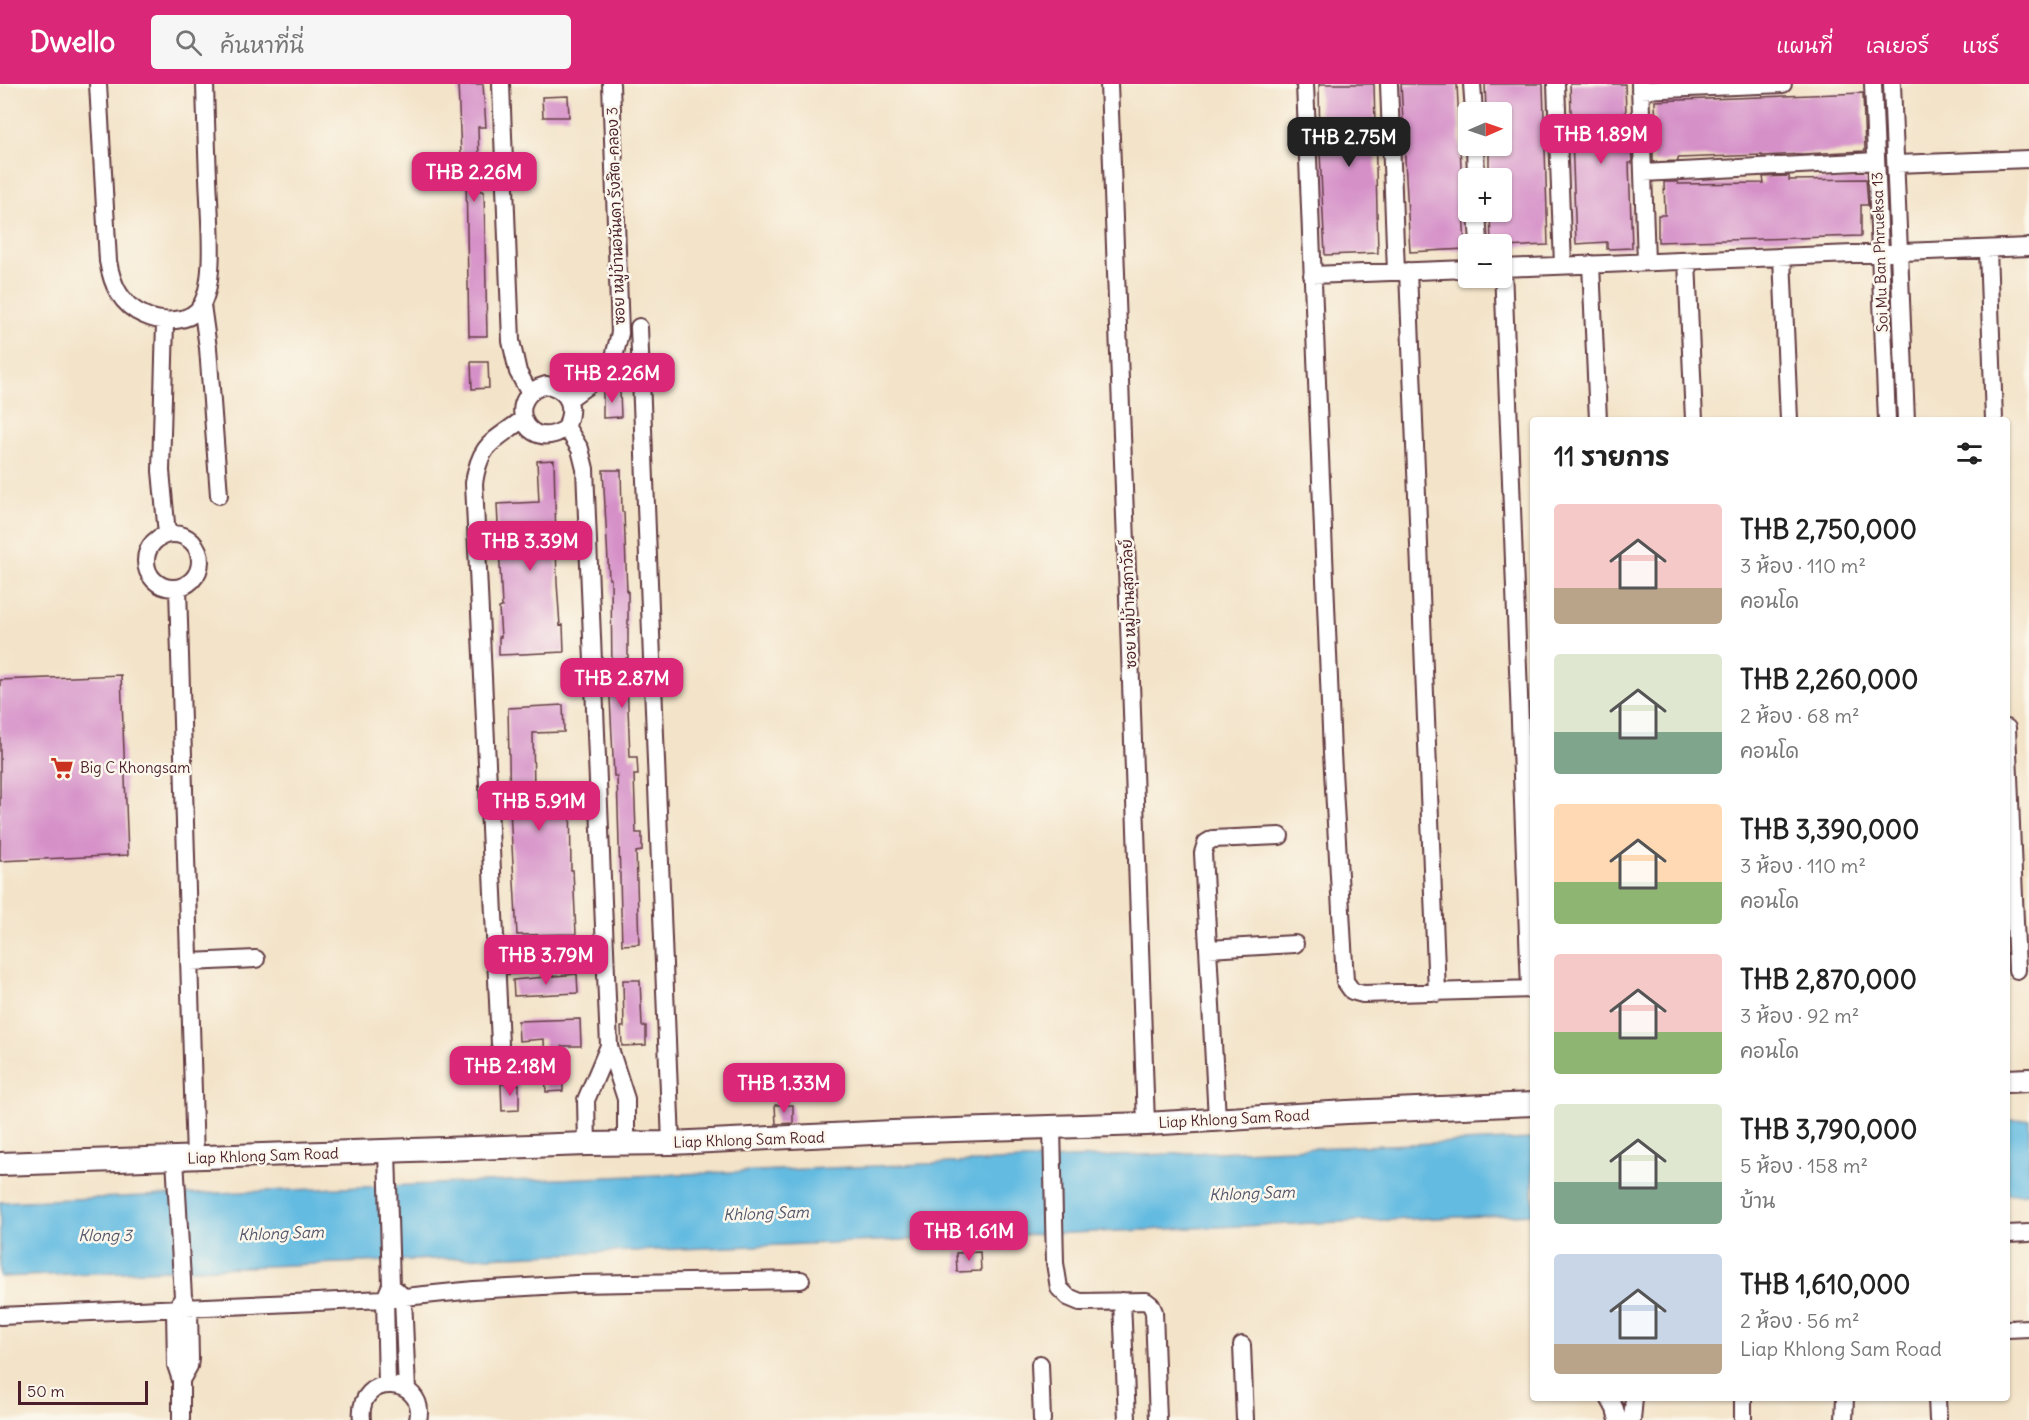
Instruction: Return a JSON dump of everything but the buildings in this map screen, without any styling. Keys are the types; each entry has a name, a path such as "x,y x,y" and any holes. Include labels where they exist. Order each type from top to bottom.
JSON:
{"main road":[{"path":"2010,1081 2029,1080"},
{"name":"Liap Khlong Sam Road","path":"0,1164 671,1143 1146,1124 1530,1104"}],"street":[{"path":"98,84 110,277 122,300 144,315 165,322 184,317 202,305"},
{"path":"205,84 210,240 209,272 202,305 208,348 219,495"},
{"path":"501,84 511,341 518,372 529,392"},
{"name":"ซอย หมู่บ้านอนันดา รังสิต-คลอง 3","path":"568,399 602,375 614,357 620,333 610,84"},
{"name":"ซอย หมู่บ้านสุภาวัลย์","path":"1109,84 1121,447 1135,740 1146,1124"},
{"path":"1305,84 1332,753 1345,981 1352,991 1362,994 1530,989"},
{"path":"1389,84 1402,272 1437,993"},
{"path":"1472,84 1473,102"},
{"path":"1556,84 1563,266"},
{"path":"1646,262 1640,87 1783,84"},
{"name":"Soi Mu Ban Phrueksa 13","path":"1873,84 1887,417"},
{"name":"Soi Mu Ban Phrueksa 13","path":"1892,84 1906,417"},
{"path":"1896,164 2029,159"},
{"path":"1643,173 1876,160"},
{"path":"1512,268 2029,247"},
{"path":"1988,249 1994,417"},
{"path":"1782,257 1789,417"},
{"path":"1687,261 1694,417"},
{"path":"1592,264 1598,417"},
{"path":"1312,275 1458,269"},
{"path":"1503,288 1530,941"},
{"path":"165,322 161,471 167,534"},
{"path":"639,327 671,1143"},
{"path":"567,428 545,435 528,427 523,419 522,403 529,392 536,387 546,385 554,386 563,392 571,408 567,428 580,449 585,469 609,1046 626,1099 626,1143"},
{"path":"500,1044 474,483 477,464 484,448 523,419"},
{"path":"167,534 184,536 196,547 199,555 200,564 193,580 178,588 170,589 154,582 146,567 147,550 152,542 167,534"},
{"path":"178,588 190,962 185,1159 177,1183 182,1301 189,1366 181,1380 181,1420"},
{"path":"2010,794 2018,970"},
{"path":"1217,1119 1203,853 1206,843 1213,839 1280,836"},
{"path":"1208,950 1295,944"},
{"path":"497,966 605,958"},
{"path":"190,962 256,959"},
{"path":"587,1144 586,1100 609,1046"},
{"path":"1052,1127 1055,1263 1059,1288 1068,1297 1080,1302 1146,1301 1151,1305 1154,1312 1158,1420"},
{"path":"387,1152 389,1287 387,1384"},
{"path":"2010,1234 2029,1233"},
{"path":"0,1316 389,1287 404,1297 578,1284 801,1280"},
{"path":"404,1297 407,1390"},
{"path":"1122,1301 1127,1420"},
{"path":"2010,1329 2029,1328"},
{"path":"1242,1345 1245,1420"},
{"path":"1040,1364 1042,1420"},
{"path":"362,1420 363,1401 377,1387 387,1384 398,1385 414,1397 418,1406 418,1420"},
{"path":"1611,1401 1616,1409 1618,1420"},
{"path":"1632,1420 1634,1401"},
{"path":"1743,1401 1743,1420"},
{"path":"1844,1420 1845,1401"},
{"path":"1937,1401 1938,1420"}],"water":[{"path":"2029,1119 2029,1193 2010,1194 2010,1120"},
{"name":"Klong 3","path":"1530,1139 1530,1214 0,1277 0,1202"}],"place":[{"name":"Big C Khongsam","path":"62,768"}],"water label":[{"name":"Khlong Sam","path":"1252,1193"},
{"name":"Khlong Sam","path":"766,1213"},
{"name":"Khlong Sam","path":"281,1233"}]}
